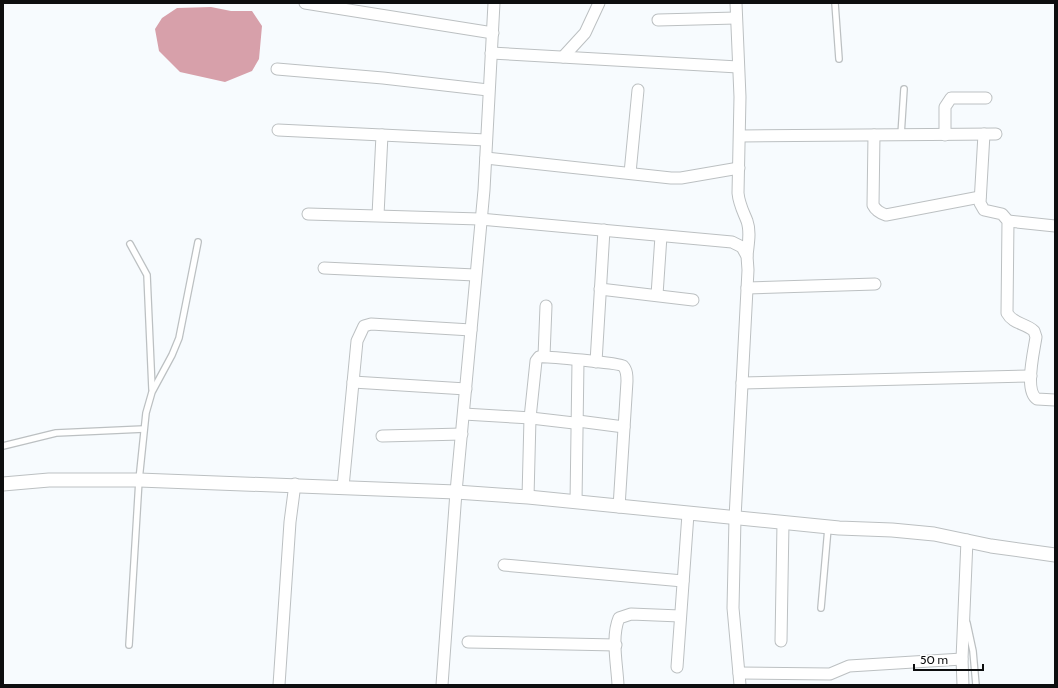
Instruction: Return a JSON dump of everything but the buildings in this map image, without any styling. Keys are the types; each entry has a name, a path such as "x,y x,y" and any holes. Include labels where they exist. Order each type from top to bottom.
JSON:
{"street":[{"path":"305,3 493,33"},
{"path":"442,685 456,492 486,158 488,90 494,3"},
{"path":"563,57 585,33 599,3"},
{"path":"736,3 740,136 738,168 739,204 747,221 749,233 735,518 733,608 740,685"},
{"path":"658,20 736,18"},
{"path":"491,53 738,67"},
{"path":"277,69 383,78 488,90"},
{"path":"630,174 638,90"},
{"path":"945,135 945,106 951,98 986,98"},
{"path":"278,130 486,140"},
{"path":"984,134 980,203 984,210 1002,214 1008,221 1007,313 1014,322 1030,327 1034,331 1036,337 1030,391 1034,397 1042,400 1055,400"},
{"path":"740,136 996,134"},
{"path":"378,215 382,135"},
{"path":"874,135 873,205 875,210 880,214 886,215 980,197"},
{"path":"486,158 630,174 681,178 738,168"},
{"path":"308,214 480,219 732,242 742,247 747,256"},
{"path":"1008,221 1055,226"},
{"path":"596,362 604,230"},
{"path":"657,295 661,236"},
{"path":"324,268 475,275"},
{"path":"747,288 875,284"},
{"path":"600,289 693,300"},
{"path":"544,356 546,306"},
{"path":"343,487 357,341 364,326 371,324 471,330"},
{"path":"528,497 530,418 536,361 539,357 544,356 578,361 618,364 626,370 628,381 619,507"},
{"path":"576,502 578,361"},
{"path":"742,383 1031,376"},
{"path":"353,382 466,389"},
{"path":"464,414 530,418 574,423 578,421 624,427"},
{"path":"382,436 462,434"},
{"path":"3,484 49,480 139,480 295,484 456,492 528,497 828,527 899,530 934,534 1055,555"},
{"path":"279,685 290,522 295,484"},
{"path":"677,667 688,514"},
{"path":"781,641 784,523"},
{"path":"963,685 963,610 967,540"},
{"path":"504,565 683,581"},
{"path":"618,685 616,624 619,618 624,615 680,616"},
{"path":"468,642 616,645"},
{"path":"739,674 830,674 847,666 854,665 962,659"}],"lane":[{"path":"835,3 839,59"},
{"path":"901,135 904,89"},
{"path":"129,645 139,480 147,403 172,355 179,338 198,242"},
{"path":"130,244 147,275 152,392"},
{"path":"3,446 56,433 144,429"},
{"path":"821,608 828,527"},
{"path":"963,610 971,639 976,685"}],"shaded area":[{"path":"211,7 231,11 252,11 262,26 259,59 252,71 225,82 180,72 159,51 155,29 162,18 177,8"}]}
